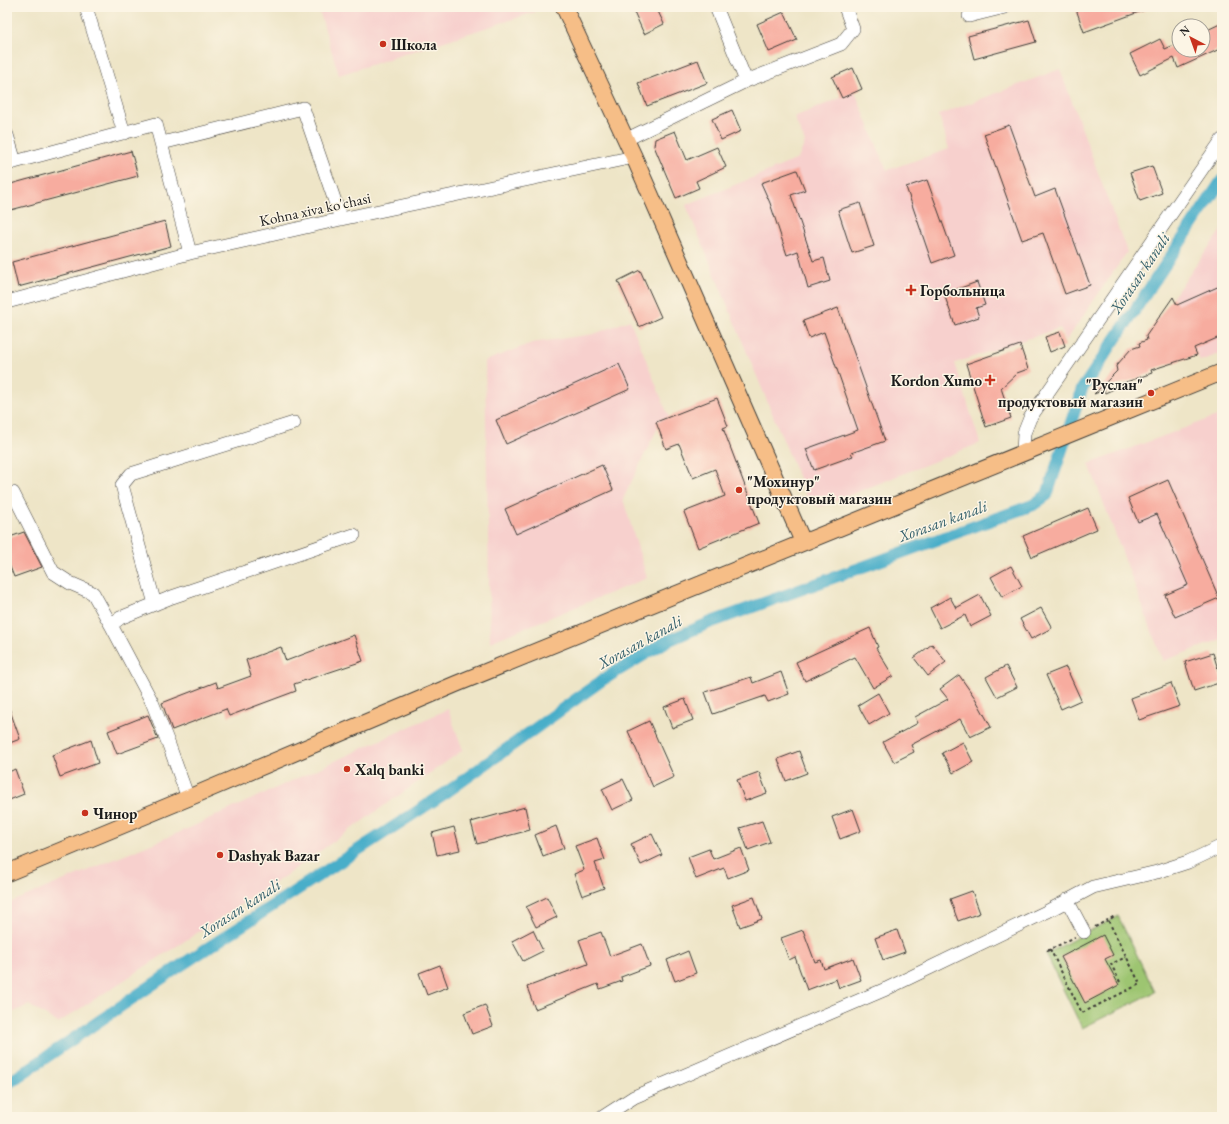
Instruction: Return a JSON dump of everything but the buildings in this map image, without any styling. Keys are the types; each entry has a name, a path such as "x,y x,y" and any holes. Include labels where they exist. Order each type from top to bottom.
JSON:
{"main road":[{"path":"564,7 634,157 803,542"},
{"path":"7,873 456,684 1222,372"}],"street":[{"path":"86,7 124,133"},
{"path":"716,7 746,81"},
{"path":"626,140 746,81 841,44 853,30 845,7"},
{"path":"969,16 1005,7"},
{"path":"162,143 304,108 341,219"},
{"path":"7,135 11,163 156,124 190,253"},
{"path":"1023,453 1024,433 1030,418 1222,140"},
{"name":"Kohna xiva ko'chasi","path":"7,302 190,253 341,219 634,157"},
{"path":"155,604 122,485 131,474 294,423"},
{"path":"13,493 53,572 70,583 93,593 152,702 188,798"},
{"path":"111,626 120,618 155,604 354,535"},
{"path":"603,1117 634,1097 886,989 1093,886 1158,872 1188,862 1222,846"},
{"path":"1067,900 1084,932"}],"path":[{"path":"1050,949 1082,1013 1140,984 1108,920"},
{"path":"1120,982 1111,964 1126,957"}],"shaded area":[{"name":"Школа","path":"318,7 533,7 535,12 339,75"},
{"name":"Горбольница","path":"1060,69 1127,252 1066,341 1060,328 955,363 980,443 820,507 808,500 686,205 798,159 805,142 794,117 855,92 887,170 949,149 939,115"},
{"path":"1222,229 1222,353 1200,361 1173,297"},
{"path":"630,320 669,417 656,422 658,427 623,499 647,578 490,642 485,361 532,343 594,334"},
{"path":"1222,414 1222,639 1163,661 1089,464"},
{"name":"Dashyak Bazar","path":"448,709 463,750 279,880 58,1023 29,1005 7,1015 7,904 185,830"}],"green space":[{"path":"1118,916 1155,992 1082,1028 1046,954"}],"waterway":[{"name":"Xorasan kanali","path":"7,1084 177,968 447,792 604,679 667,641 709,623 1033,505 1047,495 1082,389 1222,180"}],"place":[{"name":"Школа","path":"383,44"},
{"name":"Горбольница","path":"911,290"},
{"name":"Kordon Xumo","path":"990,380"},
{"name":"\"Руслан\" продуктовый магазин","path":"1151,393"},
{"name":"\"Мохинур\" продуктовый магазин","path":"739,490"},
{"name":"Xalq banki","path":"347,769"},
{"name":"Чинор","path":"85,813"},
{"name":"Dashyak Bazar","path":"220,855"}]}
